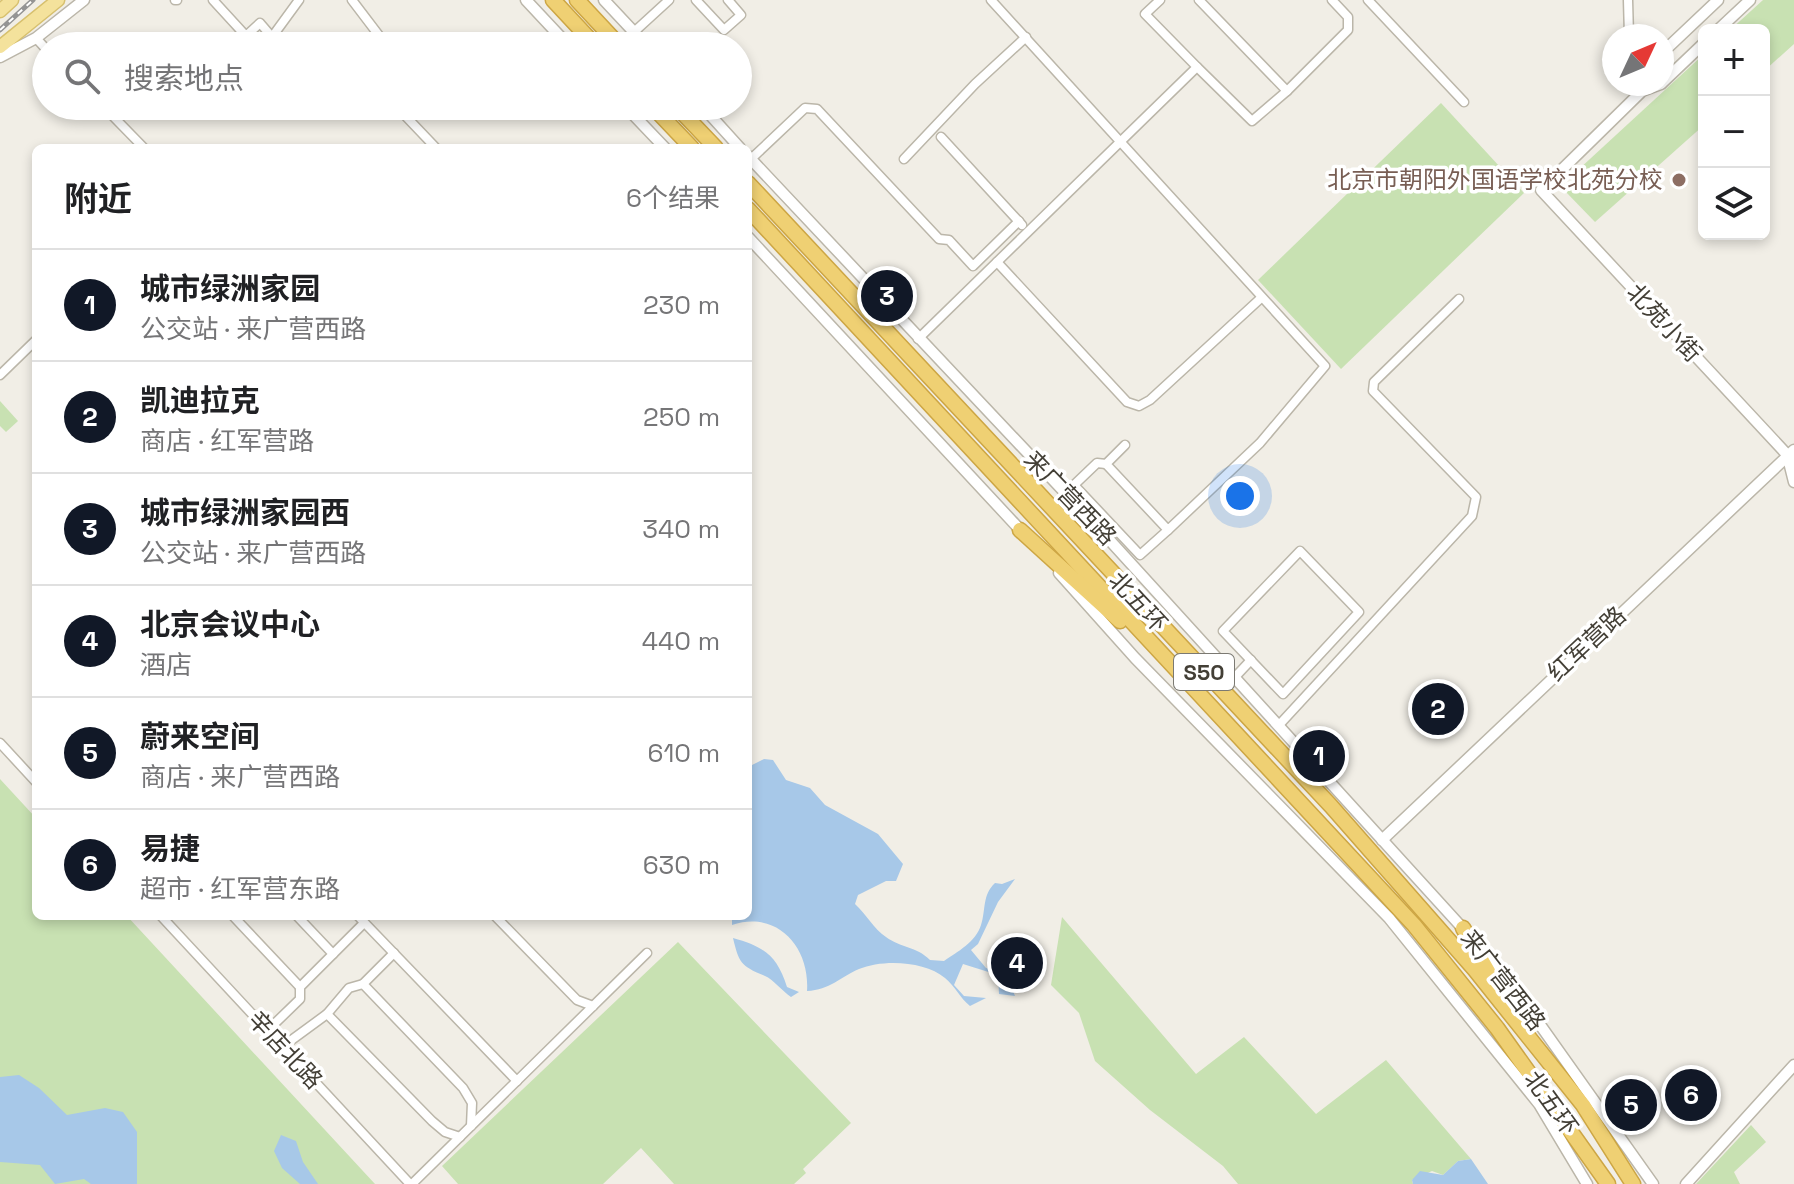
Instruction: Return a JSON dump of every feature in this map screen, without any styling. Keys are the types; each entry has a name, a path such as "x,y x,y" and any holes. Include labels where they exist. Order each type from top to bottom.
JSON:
{"highway":[{"path":"553,0 583,32"},
{"path":"577,0 607,32"},
{"path":"665,120 688,144"},
{"path":"689,120 712,144"},
{"name":"北五环","path":"752,187 1331,806 1509,1008 1583,1105 1633,1184"},
{"name":"北五环","path":"752,213 1414,925 1497,1028 1608,1184"},
{"path":"1020,530 1175,668"},
{"path":"1463,928 1509,1008"}],"main road":[{"path":"0,11 12,0"},
{"path":"0,47 54,4"}],"street":[{"path":"44,32 84,0"},
{"path":"213,0 242,32"},
{"path":"276,32 299,0"},
{"path":"352,0 376,32"},
{"path":"526,0 556,32"},
{"path":"604,0 634,32 669,0"},
{"path":"696,0 724,30 741,15 728,0"},
{"path":"991,0 1325,366 1260,443 1168,530 1140,555 1098,519 1074,485 1097,463 1106,464 1168,530"},
{"path":"1160,0 1145,14 1249,120 1257,119 1348,30 1348,17 1332,0"},
{"path":"1199,0 1287,91"},
{"path":"1368,0 1464,102"},
{"path":"1628,0 1629,24"},
{"path":"1674,42 1718,0"},
{"path":"1724,24 1750,0"},
{"path":"40,32 54,4"},
{"path":"250,32 260,23 268,32"},
{"path":"904,159 975,84 1026,37"},
{"path":"0,57 32,40"},
{"path":"1674,71 1698,49"},
{"path":"918,339 1197,67"},
{"name":"北苑小街","path":"1635,96 1541,190 1792,456 1794,482"},
{"path":"752,155 805,108 817,109 939,239 949,240 982,276"},
{"path":"117,120 140,144"},
{"path":"409,120 432,144"},
{"path":"638,120 661,144"},
{"path":"715,120 736,144"},
{"path":"941,137 1028,231"},
{"name":"来广营西路","path":"752,161 918,339 1098,519 1235,677 1463,928 1509,981 1653,1184"},
{"path":"973,266 1019,221"},
{"path":"752,241 1135,658 1389,918 1539,1104 1587,1184"},
{"path":"997,262 1127,402 1139,406 1150,400 1261,298"},
{"path":"1279,725 1472,516 1476,497 1373,391 1374,382 1459,299"},
{"path":"0,375 32,344"},
{"path":"1106,464 1125,445"},
{"name":"红军营路","path":"1382,840 1792,456"},
{"path":"1300,551 1359,612 1283,694 1251,660 1223,631 1300,551"},
{"path":"1235,677 1251,660"},
{"path":"0,743 32,778"},
{"name":"辛店北路","path":"165,920 411,1184"},
{"path":"237,920 300,987 300,999 267,1031"},
{"path":"301,920 333,954"},
{"path":"300,987 333,954 360,920"},
{"path":"362,920 517,1081"},
{"path":"499,920 577,1000 593,1006"},
{"path":"282,1047 327,1014 349,988 363,984 394,953"},
{"path":"411,1184 647,953"},
{"path":"363,984 463,1088 472,1103 471,1126"},
{"path":"327,1014 432,1121 445,1132 460,1137"},
{"path":"1686,1184 1794,1065"}],"green space":[{"path":"1763,0 1794,0 1794,44 1770,66 1770,24 1737,24"},
{"path":"1698,60 1698,130 1595,222 1565,191 1578,170 1658,96 1674,96 1674,82"},
{"path":"1441,103 1524,193 1341,369 1258,280"},
{"path":"0,401 18,421 6,432 0,426"},
{"path":"0,779 32,814 32,920 131,920 375,1184 0,1184"},
{"path":"1062,917 1196,1074 1244,1037 1316,1114 1386,1060 1471,1159 1458,1161 1443,1175 1432,1171 1412,1180 1413,1184 1238,1184 1223,1166 1150,1110 1095,1061 1079,1013 1051,985"},
{"path":"678,942 851,1123 803,1169 806,1173 794,1184 674,1184 641,1148 603,1184 458,1184 442,1166"},
{"path":"1751,1125 1766,1142 1734,1172 1740,1184 1696,1184"}],"water":[{"path":"764,759 773,760 786,780 810,788 825,805 878,834 903,864 896,881 886,881 858,895 855,904 886,937 930,960 944,961 971,941 979,931 991,888 995,883 1015,879 998,902 978,944 971,950 986,968 1006,973 1015,996 999,994 998,975 963,964 954,985 964,996 986,998 970,1006 937,972 904,963 869,966 829,986 807,991 803,960 788,936 763,923 732,925 732,920 752,920 752,765"},
{"path":"733,938 762,949 774,960 787,987 799,992 791,997 768,978 746,966 739,958"},
{"path":"19,1075 39,1088 67,1115 105,1108 123,1112 137,1132 137,1184 91,1184 84,1179 55,1184 40,1165 0,1162 0,1077"},
{"path":"281,1135 296,1141 303,1162 318,1184 300,1184 282,1168 274,1151"},
{"path":"1471,1159 1488,1184 1413,1184 1412,1180 1420,1171 1443,1175 1458,1161"}],"railway":[{"path":"0,30 33,0"}],"place":[{"name":"北京市朝阳外国语学校北苑分校","path":"1679,180"},
{"name":"城市绿洲家园西","path":"887,296"},
{"name":"凯迪拉克","path":"1438,709"},
{"name":"城市绿洲家园","path":"1319,756"},
{"name":"北京会议中心","path":"1017,963"},
{"name":"易捷","path":"1691,1095"},
{"name":"蔚来空间","path":"1631,1105"}]}
